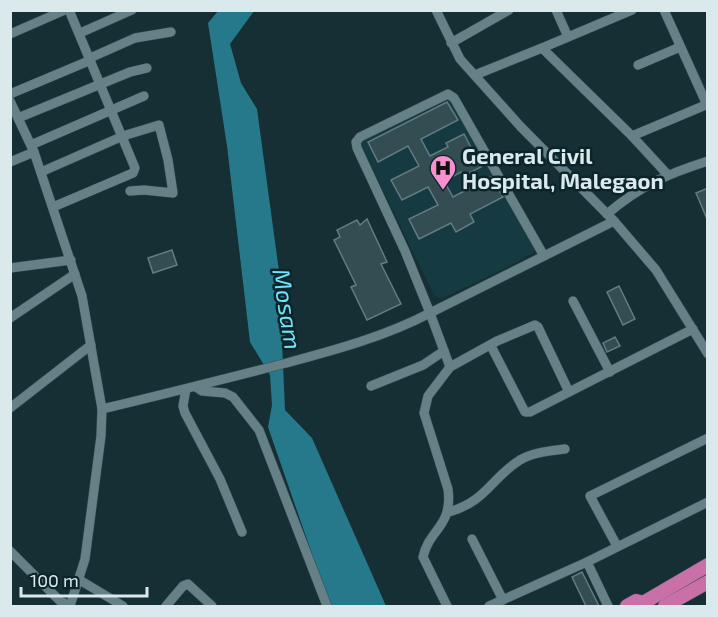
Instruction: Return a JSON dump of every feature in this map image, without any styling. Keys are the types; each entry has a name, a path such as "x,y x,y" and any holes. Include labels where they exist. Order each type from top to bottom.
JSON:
{"highway":[{"path":"627,606 636,601 645,605 708,565"},
{"path":"665,606 708,582"}],"street":[{"path":"10,34 67,10 80,33 135,168 134,173 53,207"},
{"path":"80,33 132,10"},
{"path":"436,10 460,59 656,270 706,348"},
{"path":"451,43 509,10"},
{"path":"556,10 568,37"},
{"path":"475,75 632,10"},
{"path":"633,136 707,104 664,10"},
{"path":"10,94 135,38 171,32"},
{"path":"638,65 680,47"},
{"path":"542,48 633,136 667,174"},
{"path":"18,118 147,68"},
{"path":"450,368 405,251 357,148 356,142 360,137 448,94 453,98 544,256"},
{"path":"10,162 111,109 144,96"},
{"path":"10,101 41,172 82,296 102,409 101,436 84,559 70,606 60,601 10,551"},
{"path":"41,172 123,136 160,126 174,192 172,194 144,190 130,191"},
{"path":"102,409 196,387 356,344 402,328 544,256 610,218 626,198 667,174 708,161"},
{"path":"10,268 71,260"},
{"path":"10,318 75,274"},
{"path":"573,301 610,372"},
{"path":"447,606 423,556 448,512 448,489 424,413 428,396 450,368 497,341 535,325 569,392"},
{"path":"491,346 525,412 530,412 693,329"},
{"path":"10,408 91,345"},
{"path":"371,386 423,365 444,351"},
{"path":"196,387 183,406 185,413 220,479 242,532"},
{"path":"196,387 202,391 215,391 232,397 259,430 327,606"},
{"path":"616,546 590,496 708,438"},
{"path":"448,512 478,499 521,459 535,453 565,449"},
{"path":"489,606 587,562 708,502"},
{"path":"472,539 503,600"},
{"path":"587,562 608,606"},
{"path":"78,579 123,606"},
{"path":"166,606 186,584 192,586 213,606"}],"shaded area":[{"name":"General Civil Hospital, Malegaon","path":"442,97 452,98 534,244 535,250 502,270 441,299 434,295 360,144 363,137"}],"water":[{"name":"Mosam","path":"218,11 254,11 230,44 241,83 257,109 281,286 293,319 282,342 285,410 312,438 386,606 330,606 268,427 272,405 270,375 250,342 227,146 208,23"}],"building":[{"path":"447,102 458,120 421,139 430,156 448,147 446,143 464,134 481,167 463,176 461,172 444,181 453,197 491,177 503,197 470,214 474,222 456,232 451,223 419,239 409,219 438,205 428,187 402,200 391,180 419,166 408,146 378,162 368,142"},
{"path":"708,188 708,219 707,219 696,193"},
{"path":"367,219 387,262 381,264 401,304 367,320 351,287 356,285 334,240 340,237 337,230 357,220 360,225"},
{"path":"172,250 177,265 153,273 148,258"},
{"path":"619,286 635,319 623,325 607,292"},
{"path":"615,337 620,346 607,352 603,343"},
{"path":"582,572 599,606 586,606 572,577"}],"place":[{"name":"General Civil Hospital, Malegaon","path":"443,191"}]}
